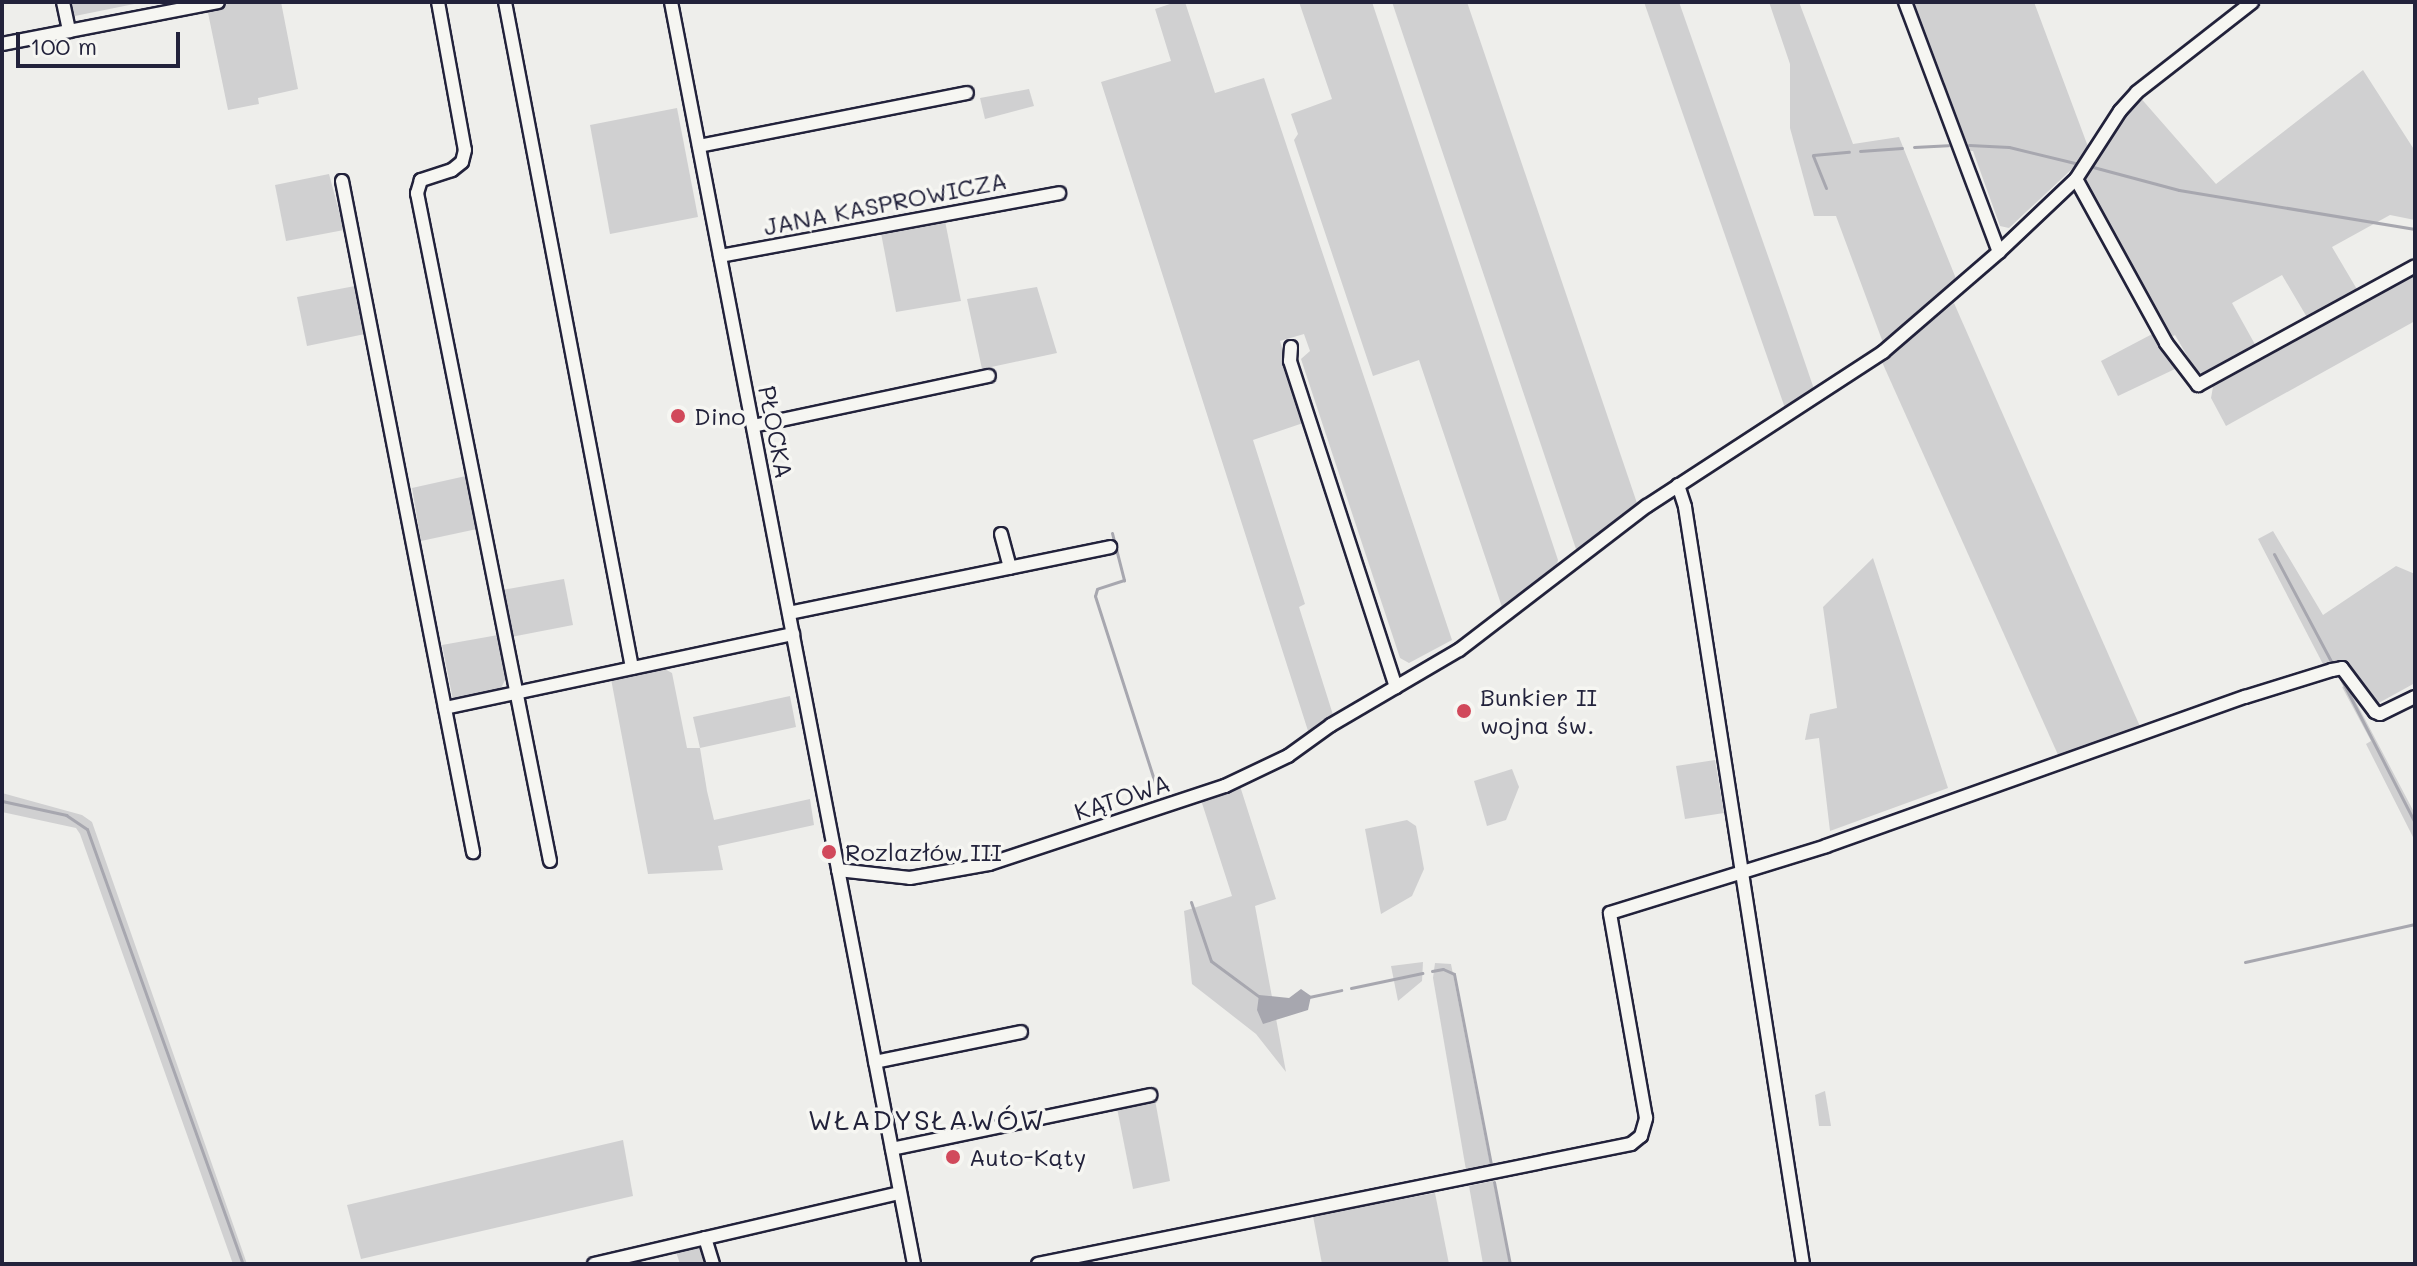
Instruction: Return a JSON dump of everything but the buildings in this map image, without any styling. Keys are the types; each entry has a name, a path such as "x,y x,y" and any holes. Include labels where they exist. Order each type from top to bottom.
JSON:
{"street":[{"path":"63,2 69,31"},
{"path":"2,44 218,2"},
{"path":"438,2 465,150 462,162 452,170 421,180 417,193 550,861"},
{"path":"505,2 632,668"},
{"name":"PŁOCKA","path":"671,2 914,1264"},
{"path":"1905,2 1999,252"},
{"name":"KĄTOWA","path":"838,870 910,878 950,872 989,864 1182,801 1258,773 1459,650 1678,485 1883,352 1999,252 2076,179 2129,101 2252,2"},
{"path":"699,146 967,93"},
{"path":"2076,179 2166,343 2198,385 2415,266"},
{"path":"342,181 473,852"},
{"name":"JANA KASPROWICZA","path":"720,256 1059,193"},
{"path":"1291,347 1290,361 1396,687"},
{"path":"753,426 989,376"},
{"path":"1678,485 1685,507 1803,1264"},
{"path":"1001,534 1010,568"},
{"path":"789,613 1110,547"},
{"path":"445,708 793,634"},
{"path":"1038,1264 1631,1144 1641,1136 1646,1118 1610,913 1741,874 2245,697 2332,670 2342,668 2375,712 2380,714 2415,697"},
{"path":"875,1062 1021,1032"},
{"path":"892,1149 1150,1095"},
{"path":"594,1264 900,1193"},
{"path":"705,1238 713,1264"}],"shaded area":[{"path":"67,2 144,2 70,17"},
{"path":"238,2 281,2 298,89 258,98 259,104 228,110 207,8"},
{"path":"1185,2 1215,93 1264,78 1452,640 1409,663 1400,658 1301,359 1310,351 1304,334 1280,341 1306,422 1253,440 1305,604 1299,607 1334,718 1309,734 1101,82 1171,61 1155,9"},
{"path":"1299,2 1372,2 1558,560 1555,573 1503,610 1419,360 1373,376 1294,140 1298,134 1291,114 1332,99"},
{"path":"1392,2 1467,2 1639,509 1578,555"},
{"path":"1644,2 1679,2 1789,316 1815,392 1786,411"},
{"path":"1769,2 1799,2 1853,144 1899,137 1959,286 1885,348 1836,216 1814,216 1790,128 1790,64"},
{"path":"1909,2 2034,2 2090,152 2079,169 2073,168 2009,228 2000,226 1973,151 1963,151"},
{"path":"2363,70 2415,151 2415,220 2390,215 2332,247 2358,291 2308,319 2282,275 2232,303 2257,348 2207,375 2196,371 2175,335 2166,340 2080,181 2138,95 2216,184"},
{"path":"1029,89 1034,106 985,119 980,98"},
{"path":"677,108 698,217 610,234 590,125"},
{"path":"329,174 344,230 286,241 275,185"},
{"path":"945,221 961,301 896,312 881,233"},
{"path":"2415,274 2415,321 2226,426 2211,398 2213,387"},
{"path":"355,286 365,334 307,346 297,297"},
{"path":"1037,287 1057,353 982,369 967,299"},
{"path":"1954,303 2142,731 2059,757 1882,362"},
{"path":"2156,332 2175,369 2118,396 2101,361"},
{"path":"466,476 477,529 421,541 412,488"},
{"path":"2273,531 2323,615 2396,566 2415,574 2415,683 2375,705 2347,667 2325,668 2258,539"},
{"path":"1873,558 1948,788 1830,831 1819,738 1805,740 1810,714 1837,708 1823,607"},
{"path":"564,579 573,625 511,637 502,590"},
{"path":"498,635 506,678 500,690 453,700 442,645"},
{"path":"663,668 672,673 687,748 700,748 714,820 810,799 814,825 718,846 723,870 648,874 611,679"},
{"path":"2347,685 2415,814 2415,841 2366,744 2371,741 2342,687"},
{"path":"790,696 796,727 700,748 693,717"},
{"path":"1715,760 1724,813 1685,819 1676,766"},
{"path":"1512,769 1519,787 1506,820 1487,826 1474,781"},
{"path":"1240,786 1276,899 1255,906 1286,1072 1256,1034 1192,984 1184,911 1232,896 1201,800"},
{"path":"2,793 82,815 92,822 247,1264 233,1264 80,834 76,828 2,812"},
{"path":"1407,820 1416,826 1424,869 1412,896 1381,914 1365,829"},
{"path":"1423,962 1422,981 1398,1001 1391,966"},
{"path":"1435,963 1451,964 1490,1164 1466,1170 1433,978"},
{"path":"1301,989 1311,996 1308,1010 1263,1024 1257,1010 1259,995 1289,998"},
{"path":"1825,1091 1831,1126 1819,1126 1815,1095"},
{"path":"1155,1100 1170,1181 1133,1189 1117,1108"},
{"path":"623,1140 633,1196 361,1259 347,1205"},
{"path":"1493,1181 1509,1264 1483,1264 1469,1186"},
{"path":"1435,1193 1449,1264 1322,1264 1313,1216"},
{"path":"698,1243 704,1264 680,1264 675,1249"}],"waterway":[{"path":"1914,147 1948,145"},
{"path":"1969,145 2009,147 2079,164"},
{"path":"1860,151 1902,148"},
{"path":"1826,188 1813,155 1849,152"},
{"path":"2093,167 2179,190 2415,229"},
{"path":"1112,533 1124,580 1097,589 1095,596 1161,801"},
{"path":"2274,554 2333,665"},
{"path":"2337,671 2415,823"},
{"path":"2,801 66,815 87,829 243,1264"},
{"path":"1191,902 1211,961 1261,998"},
{"path":"2245,962 2415,924"},
{"path":"1432,971 1443,969 1454,974 1491,1164"},
{"path":"1351,988 1422,973"},
{"path":"1309,997 1341,990"},
{"path":"1494,1182 1510,1264"}],"place":[{"name":"Dino","path":"678,416"},
{"name":"Bunkier II wojna św.","path":"1464,711"},
{"name":"Rozlazłów III","path":"829,852"},
{"name":"Auto-Kąty","path":"953,1157"}],"district":[{"name":"WŁADYSŁAWÓW","path":"927,1119"}]}
